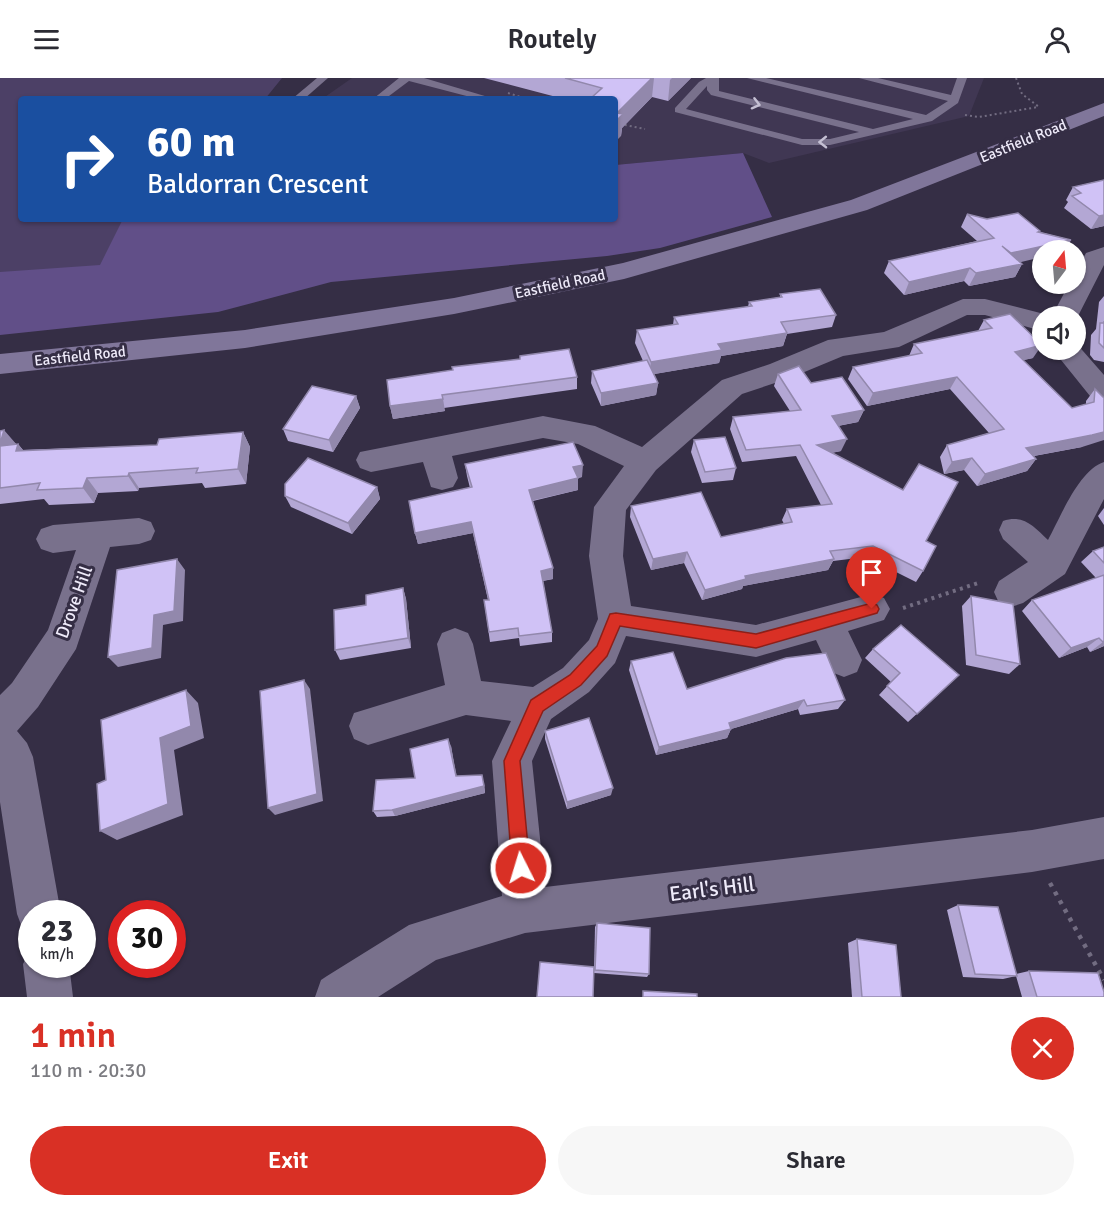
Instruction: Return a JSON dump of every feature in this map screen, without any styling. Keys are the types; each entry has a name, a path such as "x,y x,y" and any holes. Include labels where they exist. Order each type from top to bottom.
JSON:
{"street":[{"name":"Eastfield Road","path":"0,364 245,339 454,306 624,271 859,205 1102,108"},
{"path":"1070,306 1095,258 1104,254"},
{"path":"525,911 512,761 537,706 576,680 602,651 616,619 606,556 610,507 645,462 732,387 780,371 838,347 889,341 963,307 985,308 1032,320"},
{"path":"1075,360 1104,394"},
{"path":"371,460 543,427 584,434 645,462"},
{"path":"435,448 442,478"},
{"path":"1011,592 1053,564 1083,504 1104,474"},
{"path":"1015,530 1053,564"},
{"name":"Drove Hill","path":"52,539 139,531"},
{"name":"Drove Hill","path":"0,722 25,695 63,638 98,535"},
{"path":"616,619 756,641 872,609"},
{"path":"825,621 844,660"},
{"path":"455,644 466,697"},
{"path":"368,726 466,697 537,706"},
{"path":"0,741 13,757 37,900"},
{"name":"Earl's Hill","path":"338,997 425,941 525,911 1032,851 1104,838"},
{"path":"48,978 50,997"}],"lane":[{"path":"301,96 323,78"},
{"path":"382,96 406,78"},
{"path":"412,78 479,96"},
{"path":"713,78 712,90 715,93 873,132"},
{"path":"713,78 703,84 679,110 802,142 831,142 928,119 955,99 959,79"},
{"path":"752,78 928,119"},
{"path":"864,78 955,99"}],"path":[{"path":"618,124 645,129"},
{"path":"872,609 884,614 988,579 1011,592"},
{"path":"1032,851 1104,980"}],"shaded area":[{"path":"0,78 282,78 267,96 18,96 18,222 137,222 117,277 0,301"},
{"path":"352,78 984,78 969,116 769,163 743,153 618,165 618,96 326,96"},
{"path":"743,153 772,217 660,248 607,256 331,282 218,312 0,335 0,272 100,265 122,222 618,222 618,165"}],"building":[{"path":"565,78 652,78 618,112 618,96 593,96 602,88"},
{"path":"1104,180 1104,215 1099,216 1072,196 1081,193 1073,187"},
{"path":"1018,213 1040,231 1038,232 1071,240 1032,240 1032,248 1011,253 1002,246 1022,264 976,273 970,268 909,282 889,261 994,238 967,214 987,219"},
{"path":"820,289 836,315 781,322 787,333 718,344 722,350 651,362 637,330 678,324 674,317 752,306 749,302 782,297 780,294"},
{"path":"1010,314 1032,335 1032,348 1015,352 1072,408 1094,402 1095,389 1104,398 1104,432 1026,448 1036,459 985,474 972,458 952,462 947,445 1004,429 957,377 873,393 853,367 922,353 914,344 992,328 984,320"},
{"path":"1100,323 1104,323 1104,348 1099,343"},
{"path":"569,349 577,377 442,395 443,399 390,406 387,380 453,370 452,367 520,359 520,356"},
{"path":"647,360 658,383 601,393 592,371"},
{"path":"799,366 811,383 842,377 864,410 832,416 847,439 817,445 903,490 919,464 958,482 926,541 936,546 923,571 873,546 830,551 834,559 745,576 746,579 705,590 687,552 653,559 631,506 701,492 721,537 792,522 787,509 832,504 800,445 746,450 733,417 801,410 778,374"},
{"path":"312,386 356,396 329,440 283,429"},
{"path":"4,430 0,444 0,431"},
{"path":"243,432 238,469 196,473 198,468 87,478 83,488 37,490 40,483 0,488 0,446 18,444 16,451 157,445 159,439"},
{"path":"725,437 736,468 705,472 694,440"},
{"path":"573,442 583,465 573,467 578,478 529,490 553,568 541,571 552,632 519,636 518,628 489,632 484,600 489,600 471,522 415,533 409,501 472,487 465,464"},
{"path":"308,458 377,487 348,523 285,496 285,484"},
{"path":"1104,547 1104,563 1093,551"},
{"path":"177,559 174,611 154,615 152,648 108,657 117,570"},
{"path":"1104,575 1104,641 1099,638 1071,648 1032,600"},
{"path":"403,588 408,638 335,650 334,610 366,605 366,595"},
{"path":"971,596 1013,604 1020,664 976,655"},
{"path":"901,625 959,675 917,714 887,686 900,673 873,649"},
{"path":"673,652 687,689 786,658 826,653 845,700 807,706 804,700 729,723 731,729 659,747 631,661"},
{"path":"304,680 317,794 268,808 260,691"},
{"path":"186,690 191,726 160,738 168,804 100,831 97,784 106,780 101,720"},
{"path":"589,718 613,788 567,802 545,731"},
{"path":"448,739 456,776 482,775 484,786 392,810 373,811 376,780 415,778 410,749"},
{"path":"958,905 998,907 1017,976 975,974"},
{"path":"597,923 650,928 649,974 595,970"},
{"path":"857,939 896,945 901,997 862,997"},
{"path":"540,962 594,967 593,997 537,997"},
{"path":"1029,971 1098,973 1104,997 1037,997"},
{"path":"643,991 697,994 697,997 643,997"}],"route":[{"path":"521,868 512,761 537,706 576,680 602,651 616,619 756,641 872,609"}]}
